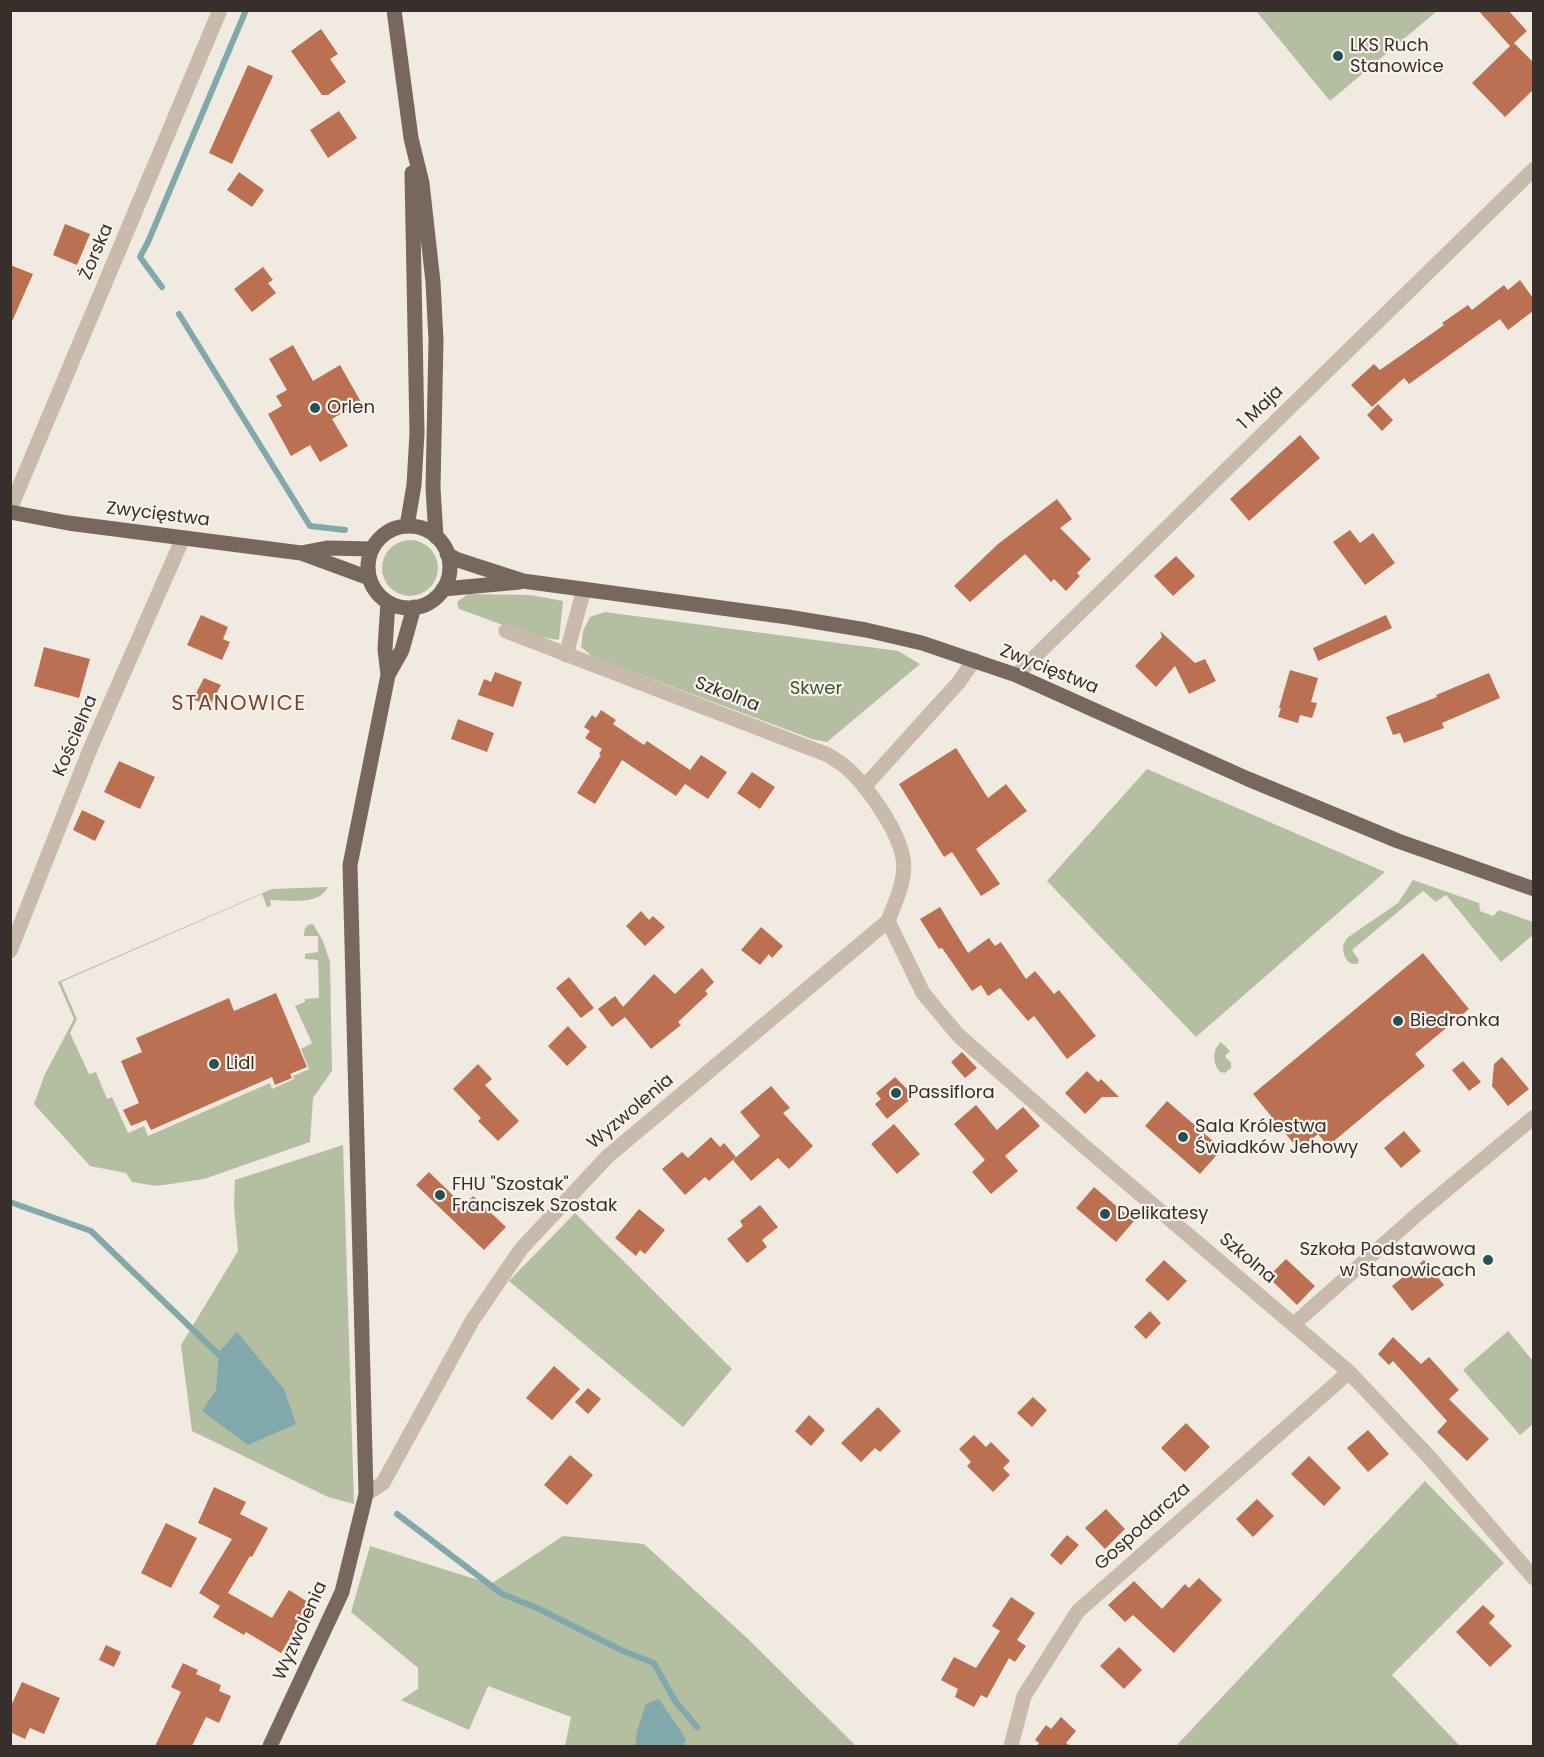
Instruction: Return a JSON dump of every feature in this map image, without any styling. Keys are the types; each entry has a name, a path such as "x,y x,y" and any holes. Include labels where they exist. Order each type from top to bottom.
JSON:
{"main road":[{"path":"394,10 411,138 422,183 434,298 436,340 433,488 436,537"},
{"path":"406,526 414,485 417,433 411,138"},
{"name":"Zwycięstwa","path":"10,511 68,523 301,553 369,578"},
{"path":"406,526 427,531 436,537 447,554 449,572 443,589 428,603 414,607 396,606 380,596 369,578 368,569 372,549 380,537 392,529 406,526"},
{"name":"Zwycięstwa","path":"301,553 327,548 372,549"},
{"name":"Zwycięstwa","path":"447,554 458,560 523,581"},
{"name":"Zwycięstwa","path":"443,589 523,581 835,624 922,643 1016,675 1248,779 1377,833 1533,889"},
{"name":"Wyzwolenia","path":"270,1746 342,1592 366,1494 350,865 388,675 385,649 388,602"},
{"name":"Wyzwolenia","path":"388,675 402,651 414,607"}],"street":[{"name":"Żorska","path":"10,511 220,10"},
{"name":"1 Maja","path":"1016,675 1533,169"},
{"name":"Kościelna","path":"10,951 91,747 183,538"},
{"path":"566,655 584,589"},
{"name":"Szkolna","path":"506,631 828,755 847,768 864,787"},
{"path":"864,787 959,682 974,660"},
{"name":"Wyzwolenia","path":"366,1494 383,1483 472,1321 521,1249 608,1156 888,921 901,887 903,859 894,834 876,802 864,787"},
{"name":"Szkolna","path":"888,921 923,993 958,1035 1349,1372 1430,1458 1533,1578"},
{"path":"1294,1324 1420,1212 1533,1117"},
{"name":"Gospodarcza","path":"1011,1746 1024,1696 1078,1611 1349,1372"}],"green space":[{"name":"LKS Ruch Stanowice","path":"1256,11 1437,11 1330,101"},
{"path":"405,540 415,540 430,548 436,557 438,568 436,579 430,588 415,596 405,596 394,591 387,584 382,573 382,563 387,552 394,545"},
{"path":"468,594 530,595 563,601 559,640 530,635 459,609 457,602"},
{"name":"Skwer","path":"605,612 898,651 920,664 827,742 812,739 593,657 581,647 583,631 590,617"},
{"path":"1147,769 1385,872 1196,1037 1047,881"},
{"path":"1413,880 1479,903 1480,911 1493,916 1499,910 1533,922 1533,935 1501,962 1446,895 1436,902 1423,891 1352,950 1359,960 1357,964 1350,963 1345,956 1343,945 1347,938 1398,903"},
{"path":"328,887 318,897 302,901 270,900 271,906 267,907 262,894 61,982 77,1019 70,1033 89,1074 96,1072 107,1099 112,1097 128,1133 144,1126 148,1136 270,1083 272,1089 309,1069 301,1049 312,1043 295,1006 305,1002 305,999 319,998 318,960 305,959 305,954 318,952 318,936 304,936 307,926 313,924 323,941 330,962 332,1071 313,1098 310,1142 204,1179 157,1186 132,1182 126,1173 90,1166 34,1104 45,1074 74,1019 58,982 272,889"},
{"path":"1221,1042 1230,1051 1225,1056 1231,1063 1231,1068 1225,1073 1220,1072 1214,1061 1216,1049"},
{"path":"343,1145 354,1504 328,1497 192,1431 181,1345 238,1251 234,1207 235,1180"},
{"path":"575,1213 732,1369 683,1427 509,1281"},
{"path":"1508,1331 1533,1361 1533,1424 1520,1435 1463,1370"},
{"path":"1425,1481 1504,1563 1392,1675 1460,1746 1176,1746"},
{"path":"563,1536 644,1544 747,1638 856,1746 565,1746 571,1717 488,1686 469,1730 401,1700 418,1689 418,1668 351,1612 370,1546 491,1584"}],"water":[{"path":"237,1332 284,1389 296,1424 248,1445 202,1411 216,1390 219,1352"},
{"path":"659,1699 686,1739 683,1746 635,1746 637,1731 646,1704"}],"building":[{"path":"1478,10 1508,10 1527,31 1514,43 1533,62 1533,90 1505,117 1472,83 1510,46"},
{"path":"321,29 338,54 330,59 346,82 328,95 322,95 291,51"},
{"path":"248,65 273,76 232,164 209,153"},
{"path":"339,111 357,138 328,158 310,130"},
{"path":"239,172 264,190 252,207 227,190"},
{"path":"65,224 90,234 77,265 53,255"},
{"path":"10,265 33,274 10,326"},
{"path":"263,267 273,280 268,283 276,293 252,312 234,289"},
{"path":"1520,280 1533,298 1533,311 1508,330 1500,319 1409,384 1404,378 1372,407 1351,385 1374,364 1380,370 1444,325 1442,323 1468,305 1472,310 1504,285 1508,290"},
{"path":"293,345 313,381 340,365 361,402 332,419 348,446 320,462 310,445 291,456 268,414 282,406 276,396 287,390 269,359"},
{"path":"1378,404 1393,420 1382,431 1367,415"},
{"path":"1300,435 1320,458 1249,521 1230,499"},
{"path":"1057,499 1072,519 1060,528 1091,559 1077,573 1080,576 1066,591 1054,579 1051,582 1025,554 970,602 954,586 998,544"},
{"path":"1350,530 1360,543 1373,533 1395,563 1365,585 1333,542"},
{"path":"1176,556 1195,576 1173,596 1154,576"},
{"path":"201,615 228,627 223,639 230,642 222,660 187,645"},
{"path":"1386,615 1392,628 1318,661 1313,648"},
{"path":"1160,631 1195,663 1205,659 1216,681 1189,694 1175,666 1156,687 1135,666 1162,637"},
{"path":"44,647 90,659 79,698 34,686"},
{"path":"1290,670 1318,678 1311,702 1317,703 1312,718 1300,715 1298,723 1278,717"},
{"path":"495,672 522,682 513,707 478,695 484,679 491,682"},
{"path":"1489,673 1500,698 1442,723 1444,728 1404,743 1400,733 1393,735 1386,717"},
{"path":"204,678 221,685 209,707 193,699"},
{"path":"601,710 616,720 613,724 644,745 647,741 690,770 701,755 727,772 708,799 685,784 676,796 622,760 595,804 577,793 601,755 599,754 602,749 585,738 590,731 584,727 592,715 596,718"},
{"path":"458,719 494,733 487,752 451,739"},
{"path":"956,748 988,798 1006,784 1027,811 976,849 1000,884 981,896 952,852 944,857 899,784"},
{"path":"119,761 155,777 140,809 104,792"},
{"path":"752,772 775,787 760,809 737,793"},
{"path":"82,810 105,821 95,841 73,830"},
{"path":"940,907 968,953 989,938 995,946 1001,942 1026,979 1035,971 1054,994 1059,990 1096,1036 1067,1059 1034,1016 1028,1021 1000,988 988,996 981,985 972,991 942,948 939,949 920,919"},
{"path":"641,911 649,920 653,916 665,927 645,946 626,926"},
{"path":"761,927 783,946 772,958 769,954 760,965 741,950"},
{"path":"1423,953 1469,1009 1415,1054 1425,1066 1328,1146 1318,1134 1299,1150 1253,1094"},
{"path":"702,968 714,982 705,991 708,994 678,1022 681,1025 651,1049 625,1017 612,1027 598,1009 615,996 623,1007 654,974 675,994"},
{"path":"569,977 594,1008 581,1018 556,988"},
{"name":"Lidl","path":"276,993 307,1067 290,1074 292,1078 275,1085 272,1077 151,1130 146,1120 131,1126 123,1110 139,1103 121,1061 142,1052 136,1038 229,998 234,1011"},
{"path":"568,1026 587,1047 567,1066 548,1046"},
{"path":"962,1052 977,1068 965,1078 951,1062"},
{"path":"1502,1057 1529,1089 1508,1106 1492,1086 1494,1064"},
{"path":"1463,1061 1481,1082 1469,1091 1452,1070"},
{"path":"478,1064 492,1079 485,1085 519,1121 498,1141 478,1121 481,1118 453,1089"},
{"path":"1087,1071 1098,1082 1101,1079 1119,1097 1102,1097 1085,1114 1065,1093"},
{"path":"895,1077 914,1096 887,1119 875,1104 881,1099 876,1093"},
{"path":"771,1086 790,1108 783,1113 813,1146 789,1169 778,1158 751,1181 733,1160 760,1136 740,1112"},
{"name":"Sala Królestwa Świadków Jehowy","path":"1167,1101 1222,1149 1200,1174 1145,1126"},
{"path":"976,1105 997,1130 1023,1107 1040,1126 1005,1156 1018,1171 991,1194 972,1172 985,1160 954,1124"},
{"path":"894,1124 920,1154 897,1174 871,1144"},
{"path":"1404,1131 1421,1151 1401,1168 1384,1148"},
{"path":"711,1137 720,1147 724,1143 736,1157 709,1181 705,1177 685,1195 662,1169 682,1152 688,1158"},
{"path":"429,1172 464,1206 473,1196 506,1227 484,1250 416,1185"},
{"name":"Delikatesy","path":"1094,1187 1134,1221 1116,1242 1076,1208"},
{"path":"760,1205 778,1227 762,1240 767,1247 747,1263 727,1239 743,1226 740,1221"},
{"path":"639,1209 665,1230 645,1254 640,1250 636,1256 615,1238"},
{"path":"1286,1259 1315,1286 1297,1305 1268,1277"},
{"path":"1164,1260 1187,1281 1168,1301 1145,1280"},
{"path":"1424,1260 1444,1285 1412,1311 1392,1286"},
{"path":"1150,1311 1161,1323 1146,1339 1134,1327"},
{"path":"1393,1337 1421,1364 1429,1357 1459,1390 1449,1399 1489,1439 1467,1461 1437,1432 1447,1421 1393,1361 1389,1365 1378,1354"},
{"path":"554,1366 580,1389 552,1420 526,1398"},
{"path":"588,1388 601,1399 588,1414 575,1402"},
{"path":"1033,1397 1047,1410 1032,1427 1017,1413"},
{"path":"878,1407 901,1431 880,1452 875,1448 861,1462 841,1443"},
{"path":"809,1415 825,1430 811,1446 795,1431"},
{"path":"1186,1423 1210,1447 1185,1472 1161,1448"},
{"path":"1368,1430 1389,1454 1368,1472 1347,1448"},
{"path":"974,1435 986,1447 991,1442 1010,1461 1003,1468 1010,1475 993,1492 967,1466 971,1462 959,1449"},
{"path":"570,1455 593,1475 567,1505 544,1485"},
{"path":"1309,1456 1341,1488 1324,1506 1291,1474"},
{"path":"214,1487 246,1502 240,1514 268,1528 228,1593 272,1618 289,1590 311,1604 281,1653 246,1632 244,1635 213,1617 220,1606 199,1593 232,1539 198,1523"},
{"path":"1257,1499 1274,1516 1253,1537 1236,1519"},
{"path":"1106,1509 1125,1529 1105,1549 1085,1528"},
{"path":"166,1523 197,1538 171,1588 141,1573"},
{"path":"1067,1535 1079,1545 1061,1565 1050,1555"},
{"path":"1199,1578 1222,1600 1174,1653 1133,1615 1125,1622 1108,1605 1134,1581 1162,1609 1185,1584 1189,1588"},
{"path":"1011,1597 1035,1613 1017,1640 1026,1646 1015,1662 1009,1658 987,1698 981,1695 974,1707 955,1697 958,1689 941,1680 954,1657 976,1668 1000,1631 992,1626"},
{"path":"1483,1605 1495,1616 1489,1623 1512,1646 1490,1667 1456,1632"},
{"path":"106,1645 121,1652 114,1667 99,1660"},
{"path":"1119,1647 1142,1670 1124,1689 1100,1666"},
{"path":"183,1663 198,1670 196,1674 221,1685 219,1691 231,1696 219,1723 206,1717 192,1746 155,1746 181,1692 171,1687"},
{"path":"22,1682 60,1698 44,1734 30,1728 25,1739 10,1732 10,1708"},
{"path":"1061,1717 1076,1731 1066,1743 1071,1746 1037,1746 1039,1743 1035,1740 1046,1725 1051,1729"}],"waterway":[{"path":"162,287 140,257 246,10"},
{"path":"179,314 310,526 345,530"},
{"path":"10,1202 91,1231 219,1355"},
{"path":"397,1514 502,1594 537,1608 623,1651 654,1663 675,1701 697,1727"}],"place":[{"name":"LKS Ruch Stanowice","path":"1338,56"},
{"name":"Orlen","path":"315,408"},
{"name":"Biedronka","path":"1398,1021"},
{"name":"Lidl","path":"214,1064"},
{"name":"Passiflora","path":"896,1093"},
{"name":"Sala Królestwa Świadków Jehowy","path":"1183,1137"},
{"name":"FHU \"Szostak\" Franciszek Szostak","path":"440,1195"},
{"name":"Delikatesy","path":"1105,1214"},
{"name":"Szkoła Podstawowa w Stanowicach","path":"1488,1260"}],"district":[{"name":"STANOWICE","path":"239,705"}]}
